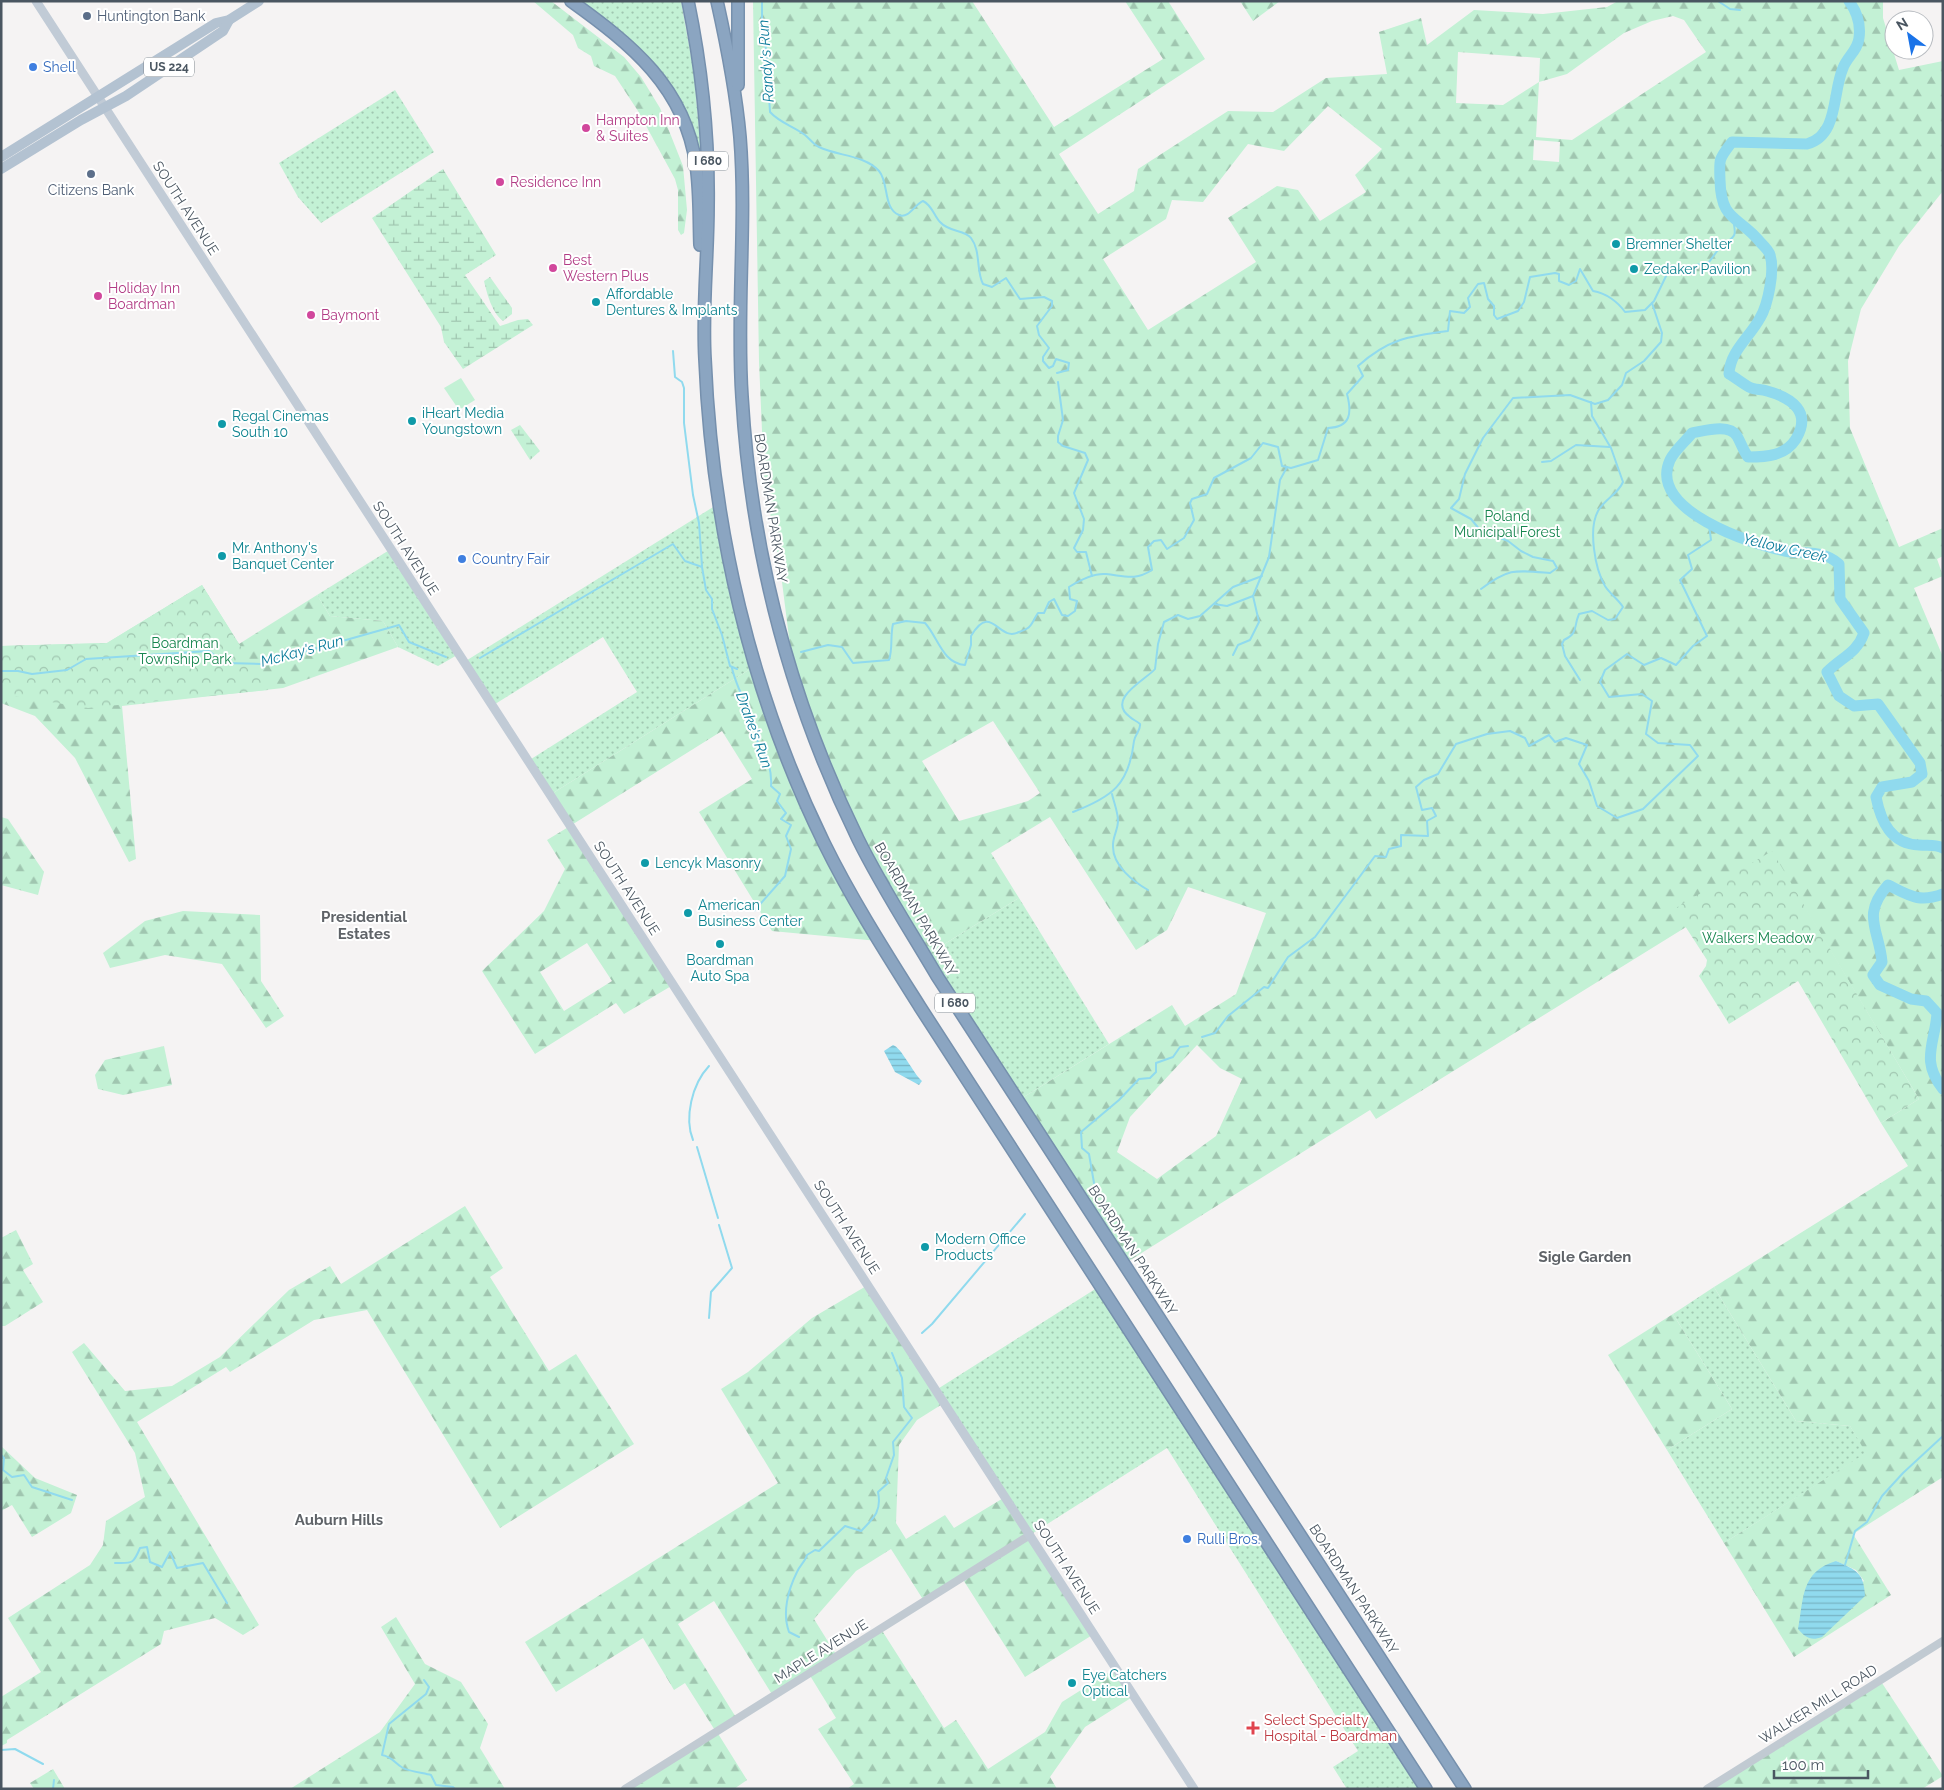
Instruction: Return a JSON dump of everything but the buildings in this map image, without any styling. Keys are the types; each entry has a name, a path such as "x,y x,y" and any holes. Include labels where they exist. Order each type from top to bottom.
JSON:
{"highway":[{"path":"571,1 640,54 667,89 680,113 696,165 704,322"},
{"name":"I 680","path":"688,1 700,69 706,131 708,207 704,322 707,404 712,463 735,591 765,700 791,770 824,844 860,911 920,1007 1426,1789"},
{"name":"BOARDMAN PARKWAY","path":"717,1 737,111 742,198 741,394 749,480 765,573 776,618 795,685 825,766 870,862 937,976 1465,1789"},
{"path":"737,111 738,1"}],"main road":[{"name":"SOUTH AVENUE","path":"36,1 1194,1789"},
{"name":"US 224","path":"1,157 216,23 229,20 259,1"},
{"name":"US 224","path":"1,169 104,107 126,96 223,31 229,20"}],"street":[{"name":"MAPLE AVENUE","path":"625,1789 1030,1535"},
{"name":"WALKER MILL ROAD","path":"1707,1789 1943,1641"}],"green space":[{"path":"533,1 551,1 624,57 641,77 660,108 683,166 687,210 684,233 681,235 678,230 678,190 675,179 638,111 615,76 594,66 591,56 578,48 573,35"},
{"path":"576,1 681,1 694,73 702,164 699,165 677,101"},
{"name":"Poland Municipal Forest","path":"753,1 972,1 1054,127 1163,59 1125,1 1168,1 1205,59 1059,154 1098,214 1134,191 1138,169 1228,111 1273,112 1326,78 1387,74 1379,32 1421,18 1427,45 1474,10 1543,14 1607,7 1618,1 1883,1 1884,60 1896,60 1899,70 1943,61 1943,191 1899,246 1861,309 1848,361 1850,428 1899,547 1943,528 1943,556 1937,559 1943,576 1914,588 1943,657 1943,1477 1853,1534 1891,1595 1794,1657 1724,1543 1866,1453 1850,1426 1796,1421 1714,1287 1908,1166 1881,1123 1919,1099 1795,891 1720,906 1376,1119 1370,1110 1124,1264 1019,1100 1172,1005 1185,1026 1236,994 1266,913 1188,887 1167,930 1136,950 1050,817 991,853 1019,898 925,956 870,862 795,685 782,582 764,477 759,362","holes":["1673,16 1684,20 1706,52 1572,140 1536,137 1539,82 1567,74 1624,33 1652,21","1458,52 1540,58 1539,82 1503,105 1456,103","1328,106 1382,149 1355,175 1366,192 1320,221 1298,190 1277,186 1228,218 1256,262 1148,330 1103,259 1166,219 1172,200 1203,202 1248,144 1284,151","1534,140 1560,142 1559,162 1533,160","993,721 1040,793 1028,801 959,821 922,761","1197,1045 1220,1068 1242,1079 1216,1136 1157,1179 1117,1152 1130,1117","1836,1561 1856,1570 1864,1581 1799,1629 1801,1617"]},
{"path":"1240,1 1280,1 1253,21"},
{"path":"395,90 434,152 321,223 298,197 279,163"},
{"path":"443,169 496,255 465,275 500,326 528,319 533,325 463,369 444,342 441,327 372,218"},
{"path":"490,277 512,308 512,314 503,321 493,308 487,292 484,281"},
{"path":"461,378 475,400 459,410 444,388"},
{"path":"520,425 540,451 530,460 511,430"},
{"path":"718,504 755,666 550,795 528,761 637,692 603,637 492,706 464,662"},
{"path":"391,549 459,654 438,666 398,647 383,621 330,616 317,595"},
{"path":"202,585 239,644 317,595 330,616 383,621 398,647 283,688 122,706 136,859 129,862 75,758 35,716 1,703 1,646 107,643"},
{"name":"Boardman Township Park","path":"202,585 268,690 88,708 1,694 1,646 107,643"},
{"path":"755,666 791,770 878,941 772,931 699,812 752,779 722,731 570,826 550,795"},
{"path":"1,817 8,819 44,872 38,895 1,885"},
{"path":"570,826 673,985 624,1014 616,1003 535,1054 482,971 544,911 565,869 547,840","holes":["587,943 612,981 564,1011 540,972"]},
{"name":"Walkers Meadow","path":"1772,851 1919,1099 1881,1123 1798,981 1729,1024 1699,976 1706,966 1707,960 1674,909"},
{"path":"1019,898 1109,1044 1019,1100 925,956"},
{"path":"183,911 260,915 261,981 284,1016 266,1028 222,964 165,955 110,968 103,953 145,921"},
{"path":"164,1046 172,1085 123,1095 98,1089 95,1075 105,1060"},
{"path":"465,1206 503,1268 490,1277 549,1371 576,1354 634,1444 500,1528 367,1310 314,1320 230,1372 226,1367 137,1422 259,1625 243,1635 215,1618 164,1631 161,1644 7,1740 7,1743 1,1746 1,1697 41,1672 8,1618 90,1565 103,1545 106,1521 145,1497 135,1453 72,1352 84,1343 125,1391 172,1386 220,1357 289,1290 330,1266 341,1284"},
{"path":"16,1230 33,1264 23,1270 43,1302 5,1326 1,1326 1,1238"},
{"path":"868,1285 944,1403 917,1420 899,1445 896,1523 906,1539 945,1515 954,1528 1005,1497 1094,1634 1025,1677 962,1578 924,1601 891,1549 856,1571 814,1619 837,1656 881,1629 944,1728 956,1720 988,1769 1045,1732 1062,1702 1116,1668 1134,1696 1085,1727 1050,1777 1057,1789 847,1789 854,1784 818,1729 836,1718 809,1674 773,1696 714,1601 678,1624 737,1719 717,1732 747,1780 734,1789 625,1789 716,1732 685,1683 674,1690 643,1638 556,1692 525,1642 778,1483 721,1389 748,1372 812,1318"},
{"path":"1100,1286 1426,1789 1347,1789 1333,1767 1358,1751 1167,1448 1030,1535 936,1390"},
{"path":"1714,1287 1796,1421 1850,1426 1867,1453 1724,1543 1667,1450 1732,1409 1673,1314"},
{"path":"1673,1314 1732,1409 1667,1450 1608,1355"},
{"path":"1,1446 35,1478 77,1495 71,1513 32,1537 12,1505 1,1511"},
{"path":"396,1617 425,1664 461,1682 488,1724 480,1748 505,1789 290,1789 380,1732 415,1684 381,1627"},
{"path":"1880,1680 1943,1776 1922,1789 1707,1789"},
{"path":"53,1769 65,1789 34,1789 30,1783"}],"water":[{"path":"893,1045 900,1050 922,1081 919,1085 895,1072 884,1051"},
{"path":"1836,1561 1858,1573 1863,1582 1865,1596 1822,1637 1809,1638 1798,1629 1806,1588 1816,1572"}],"waterway":[{"name":"Randy's Run","path":"762,1 762,27 766,49 770,112 805,135 819,147 859,159 873,166 882,176 888,201 894,212 899,215 906,215 923,201 929,205 938,220 944,225 968,235 976,249 983,284 992,287 1006,278 1020,299 1044,297 1052,301 1052,306 1037,326 1039,335 1049,348 1043,357 1043,361 1049,368 1053,366 1056,359 1069,363 1068,370 1057,373"},
{"path":"1718,1 1730,9 1740,10"},
{"name":"Yellow Creek","path":"1849,1 1858,18 1859,38 1857,46 1843,68 1830,123 1825,132 1807,144 1732,142 1722,156 1720,163 1721,194 1724,204 1733,217 1768,250 1772,269 1766,305 1756,325 1733,358 1729,374 1751,388 1765,390 1791,402 1800,414 1802,421 1800,429 1796,439 1787,449 1769,456 1755,457 1748,457 1737,436 1728,430 1716,429 1692,433 1677,449 1670,460 1667,478 1673,494 1687,509 1706,522 1749,541 1785,551 1820,554 1833,559 1839,564 1840,599 1864,633 1853,650 1827,672 1839,696 1854,706 1878,704 1920,763 1922,774 1912,782 1882,787 1876,797 1884,823 1894,836 1901,841 1909,844 1943,848"},
{"name":"Drake's Run","path":"801,652 828,645 842,647 853,663 889,660 893,624 906,621 925,623 946,655 951,660 965,665 971,645 971,636 978,626 984,622 990,622 1012,634 1019,632 1029,627 1038,613 1044,613 1049,602 1054,599 1062,615 1068,616 1075,611 1077,601 1070,599 1069,587 1082,580 1101,574 1135,577 1152,570 1148,547 1154,541 1161,540 1167,549 1184,538 1194,520 1190,503 1192,499 1207,494 1214,478 1251,458 1263,443 1278,447 1282,466 1291,468 1318,460 1328,428 1341,425 1348,418 1347,394 1363,376 1358,366 1389,344 1410,337 1448,331 1450,311 1464,313 1470,307 1468,298 1478,284 1484,283 1488,299 1494,306 1494,315 1497,319 1518,311 1524,302 1530,277 1555,273 1559,274 1559,281 1569,285 1576,281 1580,269 1593,291 1611,298 1625,312 1645,310 1654,301 1668,272 1709,262 1720,248 1734,236 1733,220"},
{"path":"1481,589 1499,577 1513,572 1550,573 1557,568 1553,561 1533,557 1508,541 1480,530 1471,519 1451,508 1459,499 1465,474 1483,438 1513,398 1570,395 1595,404 1608,400 1622,385 1626,373 1644,361 1661,342 1662,333 1652,303"},
{"path":"673,351 675,377 682,382 684,388 684,423 693,495 699,523 702,566"},
{"name":"Randy's Run","path":"1058,382 1063,420 1058,442 1063,446 1085,453 1088,460 1074,493 1084,519 1083,530 1074,548 1077,552 1086,552 1092,576"},
{"path":"1580,680 1565,656 1562,644 1574,632 1579,614 1592,611 1608,620 1615,619 1623,607 1609,592 1601,579 1594,549 1593,528 1598,511 1623,482 1611,448 1592,416 1591,402"},
{"path":"1542,462 1551,461 1576,445 1610,447"},
{"path":"1233,655 1238,645 1250,640 1259,622 1253,596 1269,557 1280,480 1287,467"},
{"path":"1202,1037 1215,1033 1228,1016 1264,987 1268,988 1288,957 1315,937 1375,856 1386,857 1389,849 1401,846 1401,835 1428,836 1427,821 1436,816 1432,808 1422,810 1416,787 1424,780 1438,774 1456,744 1487,734 1510,731 1525,738 1529,746 1549,735 1555,742 1566,738 1587,745 1579,764 1589,781 1597,806 1617,818 1643,809 1698,756 1690,745 1658,743 1646,734 1652,701 1642,694 1609,697 1600,682 1605,670 1627,654 1644,665 1661,658 1676,665 1693,646 1707,636 1680,580 1692,569 1688,555 1711,540 1709,525"},
{"name":"McKay's Run","path":"480,658 673,544 685,561 702,567 706,590 712,599 712,609 722,635 730,666 737,669"},
{"path":"1073,812 1108,795 1123,779 1128,769 1140,724 1124,710 1122,703 1130,690 1155,669 1158,644 1164,622 1178,615 1188,619 1200,616 1233,587 1262,576"},
{"path":"1214,604 1227,606 1253,596"},
{"name":"McKay's Run","path":"1,671 18,671 32,674 67,670 86,659 209,651 225,663 261,664 399,625 409,642 446,657"},
{"name":"Drake's Run","path":"732,668 758,740 757,744 767,757 771,786 780,794 777,801 786,813 781,819 791,825 786,836 791,849 785,876 754,911"},
{"path":"1112,794 1118,821 1113,844 1116,861 1125,873 1148,890"},
{"name":"Yellow Creek","path":"1943,894 1935,897 1921,898 1909,895 1888,885 1875,905 1873,914 1882,962 1873,975 1880,985 1911,999 1926,1001 1937,1013 1930,1060 1936,1079 1943,1089"},
{"path":"1094,1183 1089,1154 1082,1148 1081,1132 1119,1100 1139,1079 1150,1078 1156,1072 1156,1063 1173,1057 1180,1047 1188,1046"},
{"name":"Drake's Run","path":"693,1140 689,1122 691,1102 698,1082 709,1066"},
{"name":"Drake's Run","path":"697,1147 718,1218"},
{"path":"922,1333 932,1324 1025,1214"},
{"name":"Drake's Run","path":"709,1318 711,1292 732,1268 719,1225"},
{"path":"799,1637 789,1632 786,1617 789,1594 798,1570 807,1555 815,1550 819,1551 845,1526 861,1531 873,1518 879,1504 878,1492 888,1483 886,1478 894,1455 893,1442 912,1418 904,1407 902,1378 892,1353"},
{"path":"1845,1565 1855,1531 1867,1522 1882,1496 1903,1473 1943,1436"},
{"path":"1,1455 4,1458 3,1470 12,1477 24,1475 32,1487 72,1500"},
{"path":"115,1563 131,1562 136,1558 140,1548 147,1547 150,1562 162,1567 170,1552 177,1568 203,1563 227,1603"},
{"path":"424,1680 429,1687 426,1694 389,1724 382,1755 389,1757 405,1769 431,1775 436,1785 453,1787 455,1789"},
{"name":"McKay's Run","path":"1,1750 15,1749 43,1764"},
{"name":"McKay's Run","path":"53,1789 54,1780"}],"place":[{"name":"Huntington Bank","path":"87,16"},
{"name":"Shell","path":"33,67"},
{"name":"Hampton Inn & Suites","path":"586,128"},
{"name":"Citizens Bank","path":"91,174"},
{"name":"Residence Inn","path":"500,182"},
{"name":"Bremner Shelter","path":"1616,244"},
{"name":"Best Western Plus","path":"553,268"},
{"name":"Zedaker Pavilion","path":"1634,269"},
{"name":"Holiday Inn Boardman","path":"98,296"},
{"name":"Affordable Dentures & Implants","path":"596,302"},
{"name":"Baymont","path":"311,315"},
{"name":"iHeart Media Youngstown","path":"412,421"},
{"name":"Regal Cinemas South 10","path":"222,424"},
{"name":"Mr. Anthony's Banquet Center","path":"222,556"},
{"name":"Country Fair","path":"462,559"},
{"name":"Lencyk Masonry","path":"645,863"},
{"name":"American Business Center","path":"688,913"},
{"name":"Boardman Auto Spa","path":"720,944"},
{"name":"Modern Office Products","path":"925,1247"},
{"name":"Rulli Bros.","path":"1187,1539"},
{"name":"Eye Catchers Optical","path":"1072,1683"},
{"name":"Select Specialty Hospital - Boardman","path":"1253,1728"}],"district":[{"name":"Presidential Estates","path":"364,926"},
{"name":"Sigle Garden","path":"1585,1257"},
{"name":"Auburn Hills","path":"339,1520"}]}
